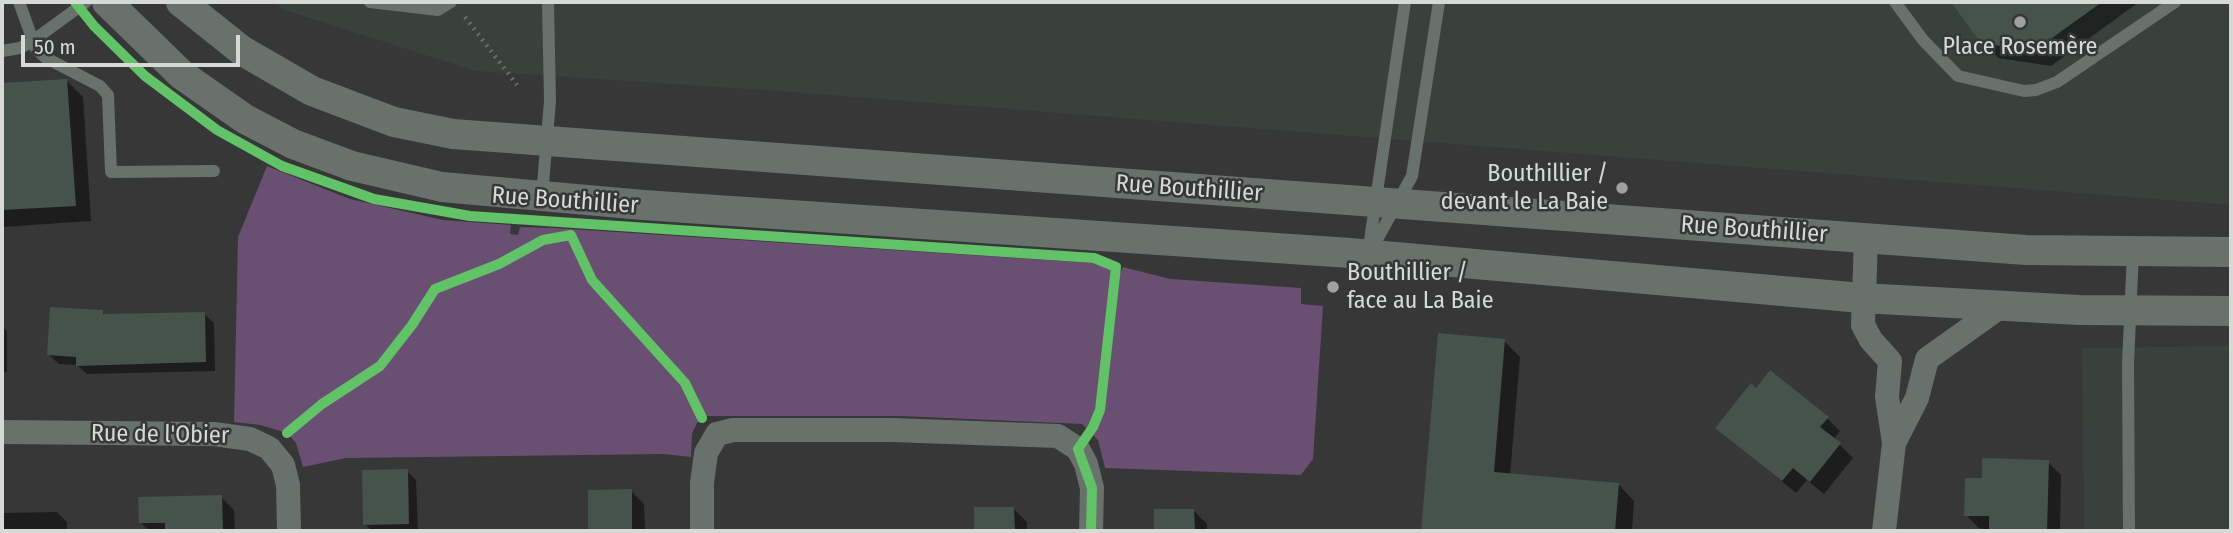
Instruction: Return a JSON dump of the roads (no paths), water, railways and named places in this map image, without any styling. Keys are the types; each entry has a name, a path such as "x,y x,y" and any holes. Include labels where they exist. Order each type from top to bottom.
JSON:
{"street":[{"name":"Rue Bouthillier","path":"107,2 181,75 245,119 293,144 352,166 406,180 458,189 1368,256 1862,298 2000,307 2231,311"},
{"name":"Rue Bouthillier","path":"181,2 218,34 263,64 341,104 424,129 547,143 2026,250 2231,252"},
{"path":"1866,238 1863,324 1866,334 1890,360 1887,397 1894,443 1884,531"},
{"path":"1894,443 1917,398 1927,359 2000,307"},
{"path":"1886,354 1908,351 1927,359"},
{"path":"702,531 704,466 710,444 721,431 892,430 1041,435 1065,439 1078,449 1089,474 1091,531"},
{"name":"Rue de l'Obier","path":"2,432 214,434 250,439 269,448 282,465 288,485 289,531"}],"lane":[{"path":"19,2 31,42 46,58 100,86 108,95 111,172 214,171"},
{"path":"2,51 20,48 31,42 86,2"},
{"path":"370,2 438,10 451,2"},
{"path":"542,197 550,101 548,2"},
{"path":"1368,256 1387,203 1405,2"},
{"path":"1368,256 1387,203 1412,176 1439,2"},
{"path":"1895,2 1923,40 1958,76 2024,91 2036,90 2057,82 2175,2"},
{"path":"2129,531 2133,252"}],"place":[{"name":"Place Rosemère","path":"2020,22"},
{"name":"Bouthillier / devant le La Baie","path":"1622,188"},
{"name":"Bouthillier / face au La Baie","path":"1333,287"}]}
